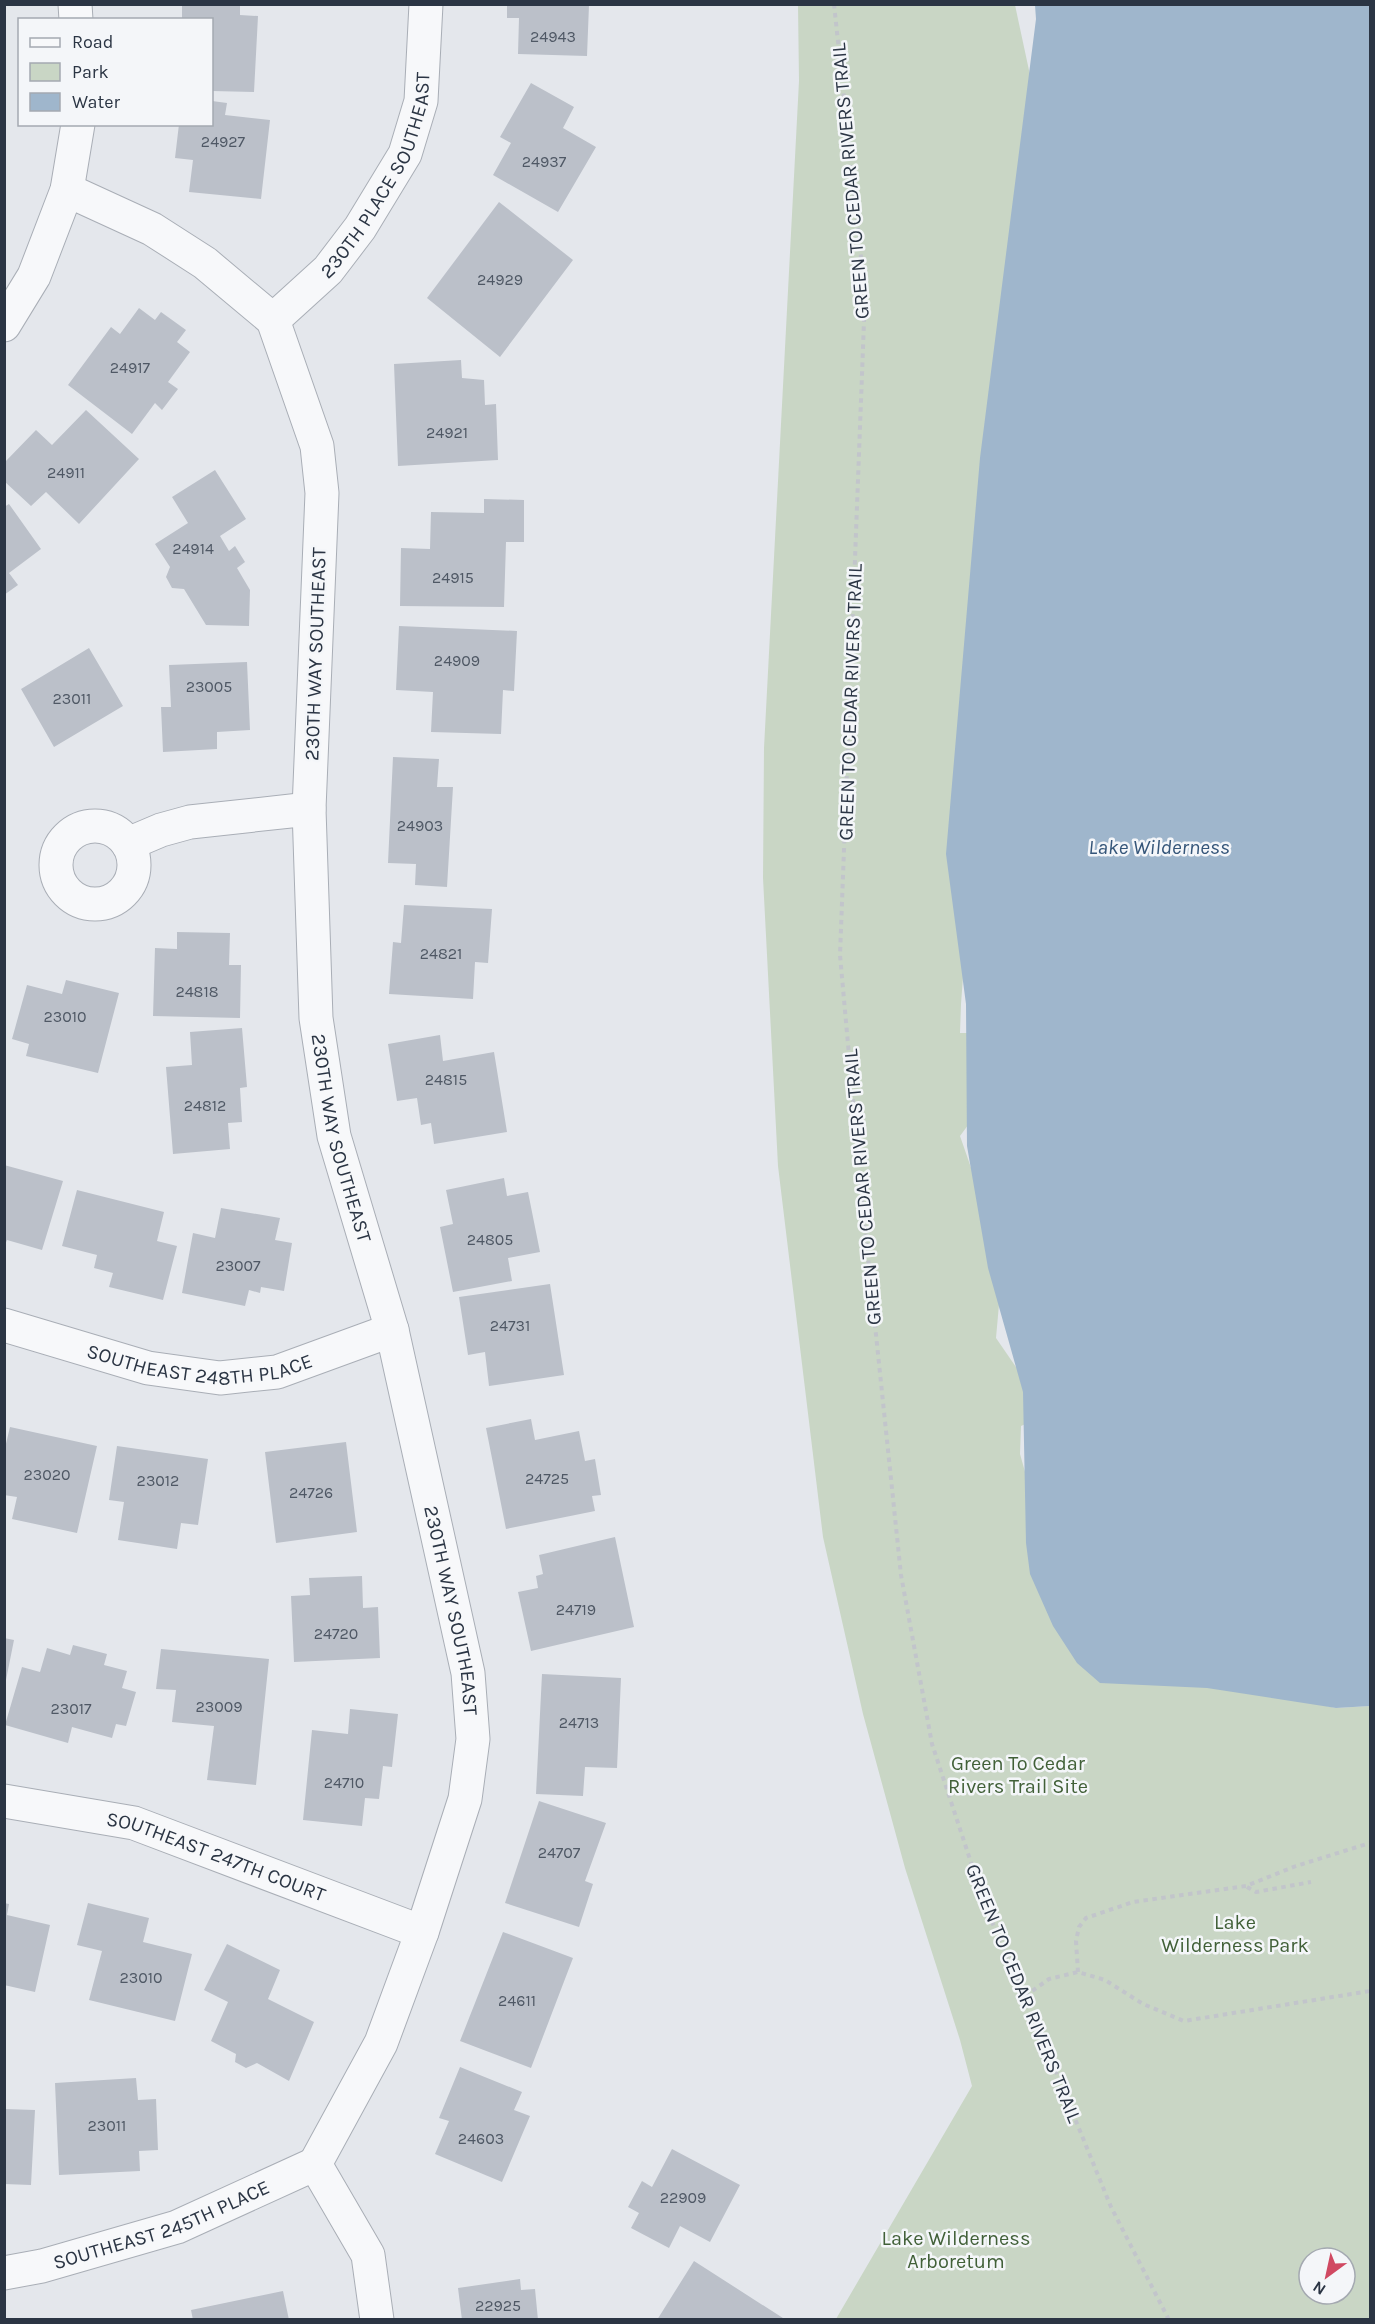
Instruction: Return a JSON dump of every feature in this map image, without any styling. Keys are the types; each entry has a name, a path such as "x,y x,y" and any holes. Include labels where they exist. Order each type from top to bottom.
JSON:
{"street":[{"name":"230TH PLACE SOUTHEAST","path":"273,320 327,270 360,228 405,154 421,101 426,4"},
{"path":"4,325 34,276 67,190 78,126"},
{"path":"67,190 152,229 205,264 273,320"},
{"name":"230TH WAY SOUTHEAST","path":"273,320 317,446 322,493 309,808 316,1018 322,1071 334,1136 392,1329 468,1672 473,1739 465,1799 422,1932 381,2043 315,2164"},
{"path":"128,844 161,830 189,822 309,808"},
{"name":"SOUTHEAST 248TH PLACE","path":"4,1325 148,1368 220,1378 277,1372 392,1329"},
{"name":"SOUTHEAST 247TH COURT","path":"4,1801 134,1823 422,1932"},
{"path":"315,2164 368,2255 377,2319"},
{"name":"SOUTHEAST 245TH PLACE","path":"4,2273 42,2266 177,2227 315,2164"}],"path":[{"name":"GREEN TO CEDAR RIVERS TRAIL","path":"834,4 865,296 840,955 862,1200 901,1575 932,1744 987,1911 1025,1996 1111,2207 1169,2319"},
{"path":"1078,1972 1076,1941 1079,1927 1086,1918 1133,1902 1246,1886 1296,1866 1371,1843"},
{"path":"1246,1886 1256,1893 1311,1882"},
{"path":"1025,1996 1049,1979 1078,1972 1105,1980 1143,2004 1184,2021 1371,1991"}],"green space":[{"name":"Green To Cedar Rivers Trail Site","path":"798,5 1015,5 1030,75 961,1004 960,1033 969,1033 974,1117 960,1136 1003,1260 996,1338 1020,1373 1055,1411 1021,1426 1020,1454 1036,1511 1139,1667 1336,1708 1370,1706 1370,2319 836,2319 972,2086 960,2040 905,1868 863,1714 823,1537 778,1166 763,878 764,748 799,81"}],"water":[{"name":"Lake Wilderness","path":"1035,5 1370,5 1370,1706 1336,1708 1207,1688 1100,1683 1077,1663 1053,1626 1030,1574 1026,1543 1023,1392 988,1268 967,1146 966,1004 946,854 980,458 1036,19"}],"building":[{"path":"182,4 240,4 240,15 258,16 254,92 213,91 213,18 182,18"},
{"path":"507,5 589,5 587,56 518,54 519,18 507,18"},
{"path":"531,83 574,107 563,128 596,147 558,212 493,175 511,143 500,137"},
{"path":"213,101 227,103 225,115 270,120 261,199 189,192 193,160 175,158 179,126 213,126"},
{"path":"499,202 573,260 500,357 427,298"},
{"path":"139,308 155,320 161,312 186,330 177,342 190,352 168,382 178,389 162,410 155,403 132,434 68,385 111,327 120,334"},
{"path":"461,360 462,378 484,380 485,405 496,404 498,460 398,466 394,364"},
{"path":"86,410 139,459 79,524 46,492 31,506 4,481 4,463 36,430 52,445"},
{"path":"215,470 246,519 220,536 229,551 235,546 245,562 237,568 250,590 249,626 206,625 184,589 172,588 166,577 170,567 155,544 188,523 172,497"},
{"path":"484,499 524,500 524,542 506,542 504,607 400,606 401,548 430,549 431,512 484,513"},
{"path":"9,504 41,549 9,573 18,585 4,595 4,507"},
{"path":"399,626 517,631 514,691 503,690 501,734 431,732 433,692 396,690"},
{"path":"89,648 123,706 54,747 21,689"},
{"path":"247,662 250,730 217,732 217,749 163,752 161,707 171,707 169,665"},
{"path":"393,757 439,759 437,787 453,787 447,887 415,885 416,864 388,863"},
{"path":"404,905 492,909 488,963 475,962 473,999 389,994 393,942 401,943"},
{"path":"177,932 230,933 229,965 241,965 240,1018 153,1016 155,948 177,949"},
{"path":"66,980 119,993 98,1073 26,1056 29,1044 12,1039 27,985 62,994"},
{"path":"242,1028 247,1087 240,1088 242,1122 228,1123 230,1149 173,1154 166,1067 192,1065 190,1032"},
{"path":"440,1035 443,1061 494,1052 507,1132 434,1144 431,1123 421,1125 417,1098 397,1101 388,1044"},
{"path":"4,1165 63,1181 42,1250 7,1240 4,1247"},
{"path":"504,1178 507,1196 528,1192 540,1252 508,1258 512,1281 453,1292 440,1227 453,1224 446,1190"},
{"path":"77,1190 164,1212 157,1241 177,1246 163,1300 109,1287 113,1273 94,1268 97,1255 62,1246"},
{"path":"221,1208 280,1218 275,1240 292,1243 284,1291 261,1287 260,1293 249,1290 245,1306 182,1293 193,1233 215,1238"},
{"path":"550,1284 564,1375 489,1386 485,1352 468,1355 459,1297"},
{"path":"531,1419 535,1440 579,1431 585,1461 595,1459 601,1495 592,1496 595,1511 506,1529 486,1428"},
{"path":"10,1427 97,1446 77,1533 12,1519 17,1497 4,1495 4,1452"},
{"path":"346,1442 357,1532 276,1543 265,1452"},
{"path":"117,1446 208,1459 198,1525 181,1523 177,1549 118,1540 124,1502 109,1500"},
{"path":"615,1537 634,1627 531,1651 518,1592 538,1588 536,1576 543,1574 539,1555"},
{"path":"362,1576 363,1608 378,1607 380,1658 294,1662 291,1596 310,1595 309,1578"},
{"path":"4,1638 14,1640 6,1680 4,1680"},
{"path":"73,1645 107,1654 104,1665 127,1671 122,1688 136,1692 126,1726 116,1724 112,1738 72,1727 68,1743 5,1725 22,1667 40,1672 47,1648 70,1655"},
{"path":"161,1649 269,1659 256,1785 207,1780 214,1726 172,1722 176,1690 156,1689"},
{"path":"542,1674 621,1678 617,1768 585,1767 583,1796 536,1794"},
{"path":"350,1709 398,1714 392,1767 383,1766 379,1799 365,1798 362,1826 303,1820 312,1730 348,1734"},
{"path":"539,1801 606,1823 585,1881 593,1884 579,1927 505,1903"},
{"path":"4,1903 9,1904 7,1915 50,1925 35,1992 4,1985"},
{"path":"88,1903 149,1918 143,1942 192,1954 175,2021 89,2000 102,1951 77,1945"},
{"path":"503,1932 573,1958 531,2068 460,2041"},
{"path":"227,1944 280,1970 268,1999 314,2022 289,2081 257,2063 246,2068 235,2062 236,2054 211,2041 228,2002 204,1990"},
{"path":"460,2067 522,2092 514,2110 530,2116 502,2182 435,2154 449,2121 439,2118"},
{"path":"136,2078 138,2100 156,2099 158,2150 139,2151 140,2171 59,2175 55,2083"},
{"path":"4,2109 35,2110 31,2185 4,2184"},
{"path":"672,2149 740,2185 710,2242 680,2226 669,2248 631,2228 639,2213 628,2207 642,2181 652,2187"},
{"path":"694,2261 786,2320 657,2320"},
{"path":"520,2279 521,2290 535,2289 538,2320 462,2320 458,2288"},
{"path":"283,2291 289,2320 193,2320 191,2310"}],"park label":[{"name":"Lake Wilderness Park","path":"1235,1934"},
{"name":"Lake Wilderness Arboretum","path":"956,2250"}]}
